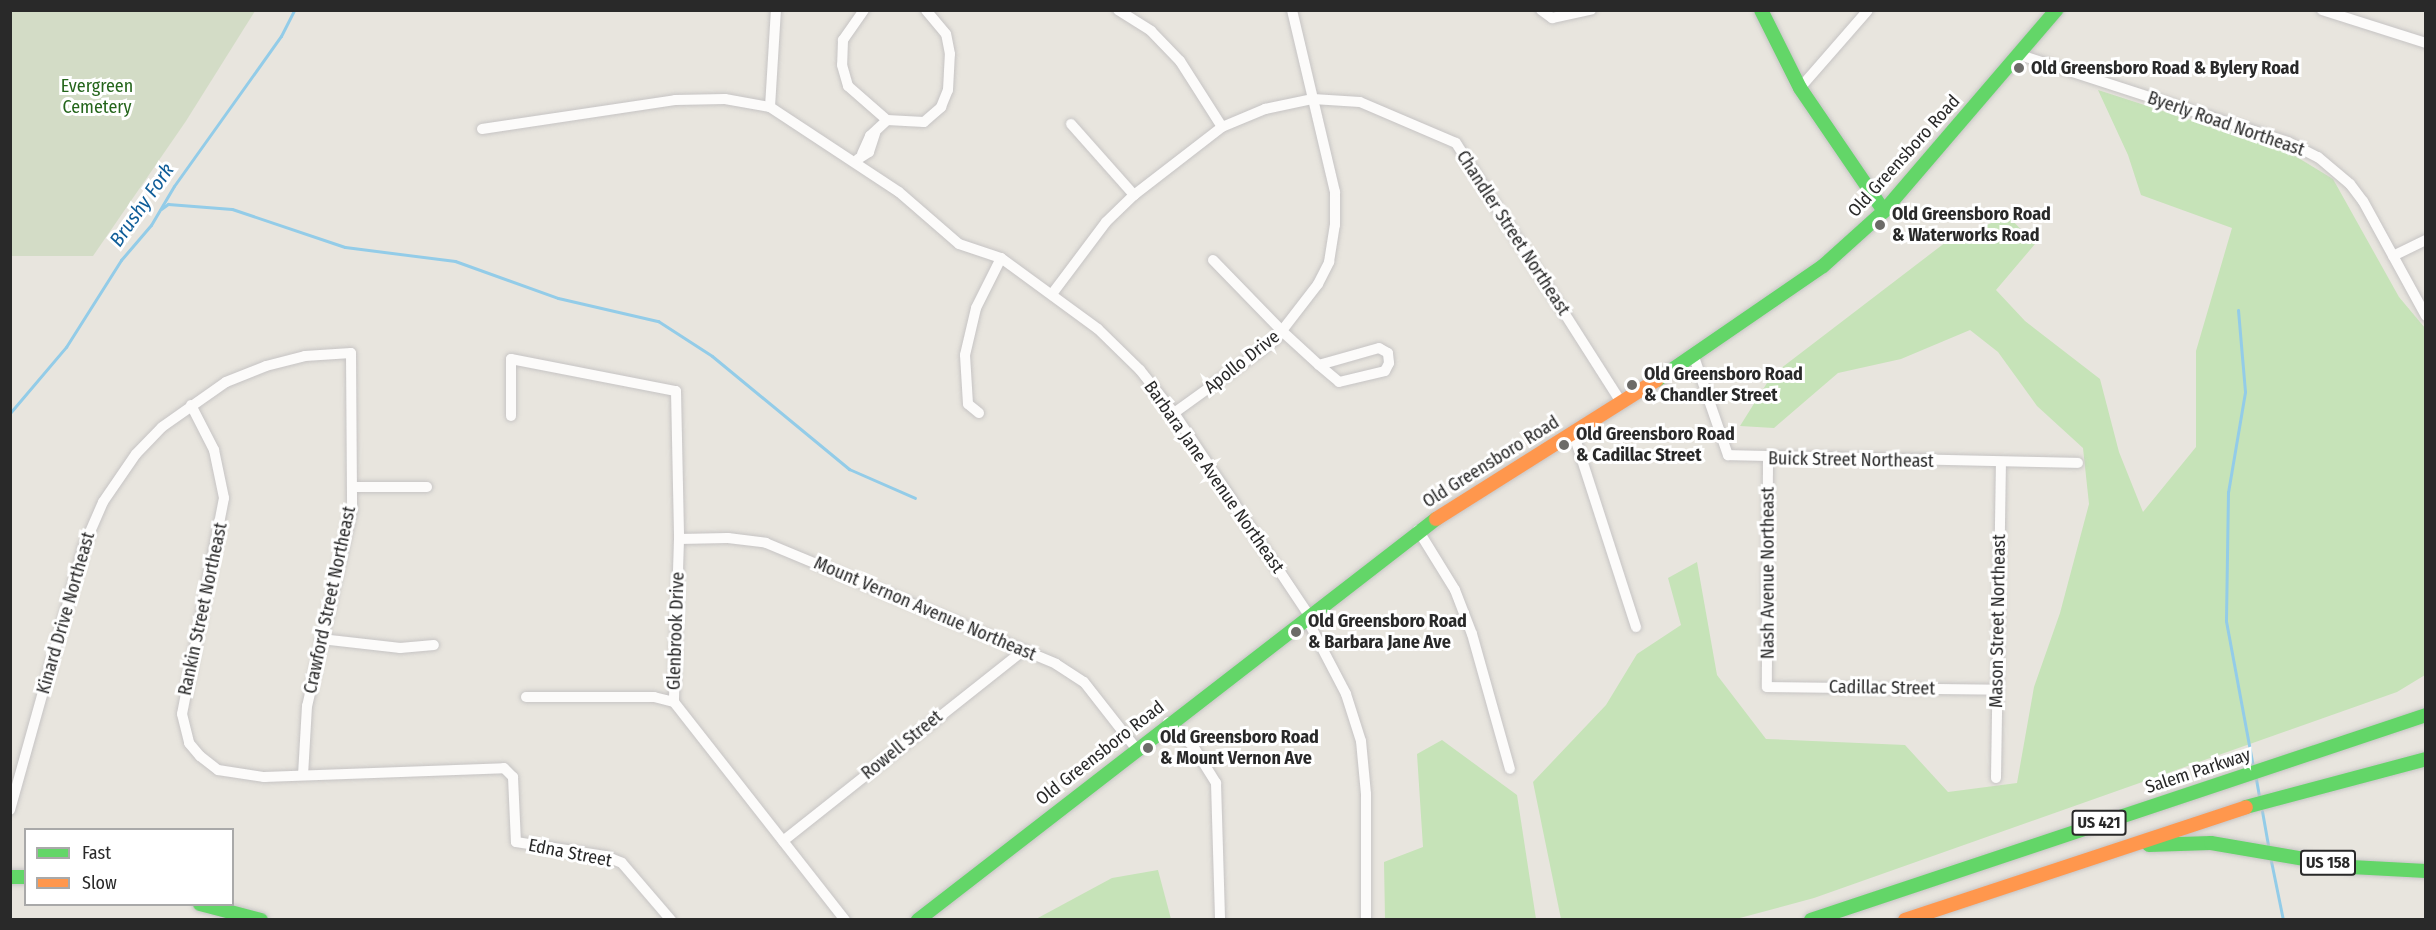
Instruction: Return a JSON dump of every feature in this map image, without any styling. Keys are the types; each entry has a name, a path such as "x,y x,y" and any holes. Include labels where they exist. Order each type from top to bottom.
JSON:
{"main road":[{"path":"1761,10 1800,88 1884,211"},
{"name":"Old Greensboro Road","path":"918,920 1168,722 1418,530 1574,432 1620,400 1694,357 1823,266 1884,211 2056,10"},
{"path":"2386,727 2426,709"},
{"name":"Salem Parkway","path":"1811,920 2426,715"},
{"name":"US 421","path":"1905,920 2249,805 2426,759"},
{"name":"US 158","path":"2099,855 2164,843 2202,842 2249,847 2359,868 2426,871"},
{"path":"207,906 261,920"}],"street":[{"path":"770,106 776,10"},
{"path":"864,10 843,40 842,65 848,86 887,120 924,122 940,107 948,90 950,54 946,34 926,10"},
{"path":"1118,10 1151,31 1180,61 1222,127"},
{"name":"Apollo Drive","path":"1174,413 1283,332 1325,274 1333,246 1335,192 1292,10"},
{"path":"1541,10 1552,18 1590,10"},
{"path":"1800,88 1868,10"},
{"path":"2322,10 2426,43"},
{"name":"Byerly Road Northeast","path":"2017,54 2307,151 2350,184 2426,316"},
{"name":"Barbara Jane Avenue Northeast","path":"482,129 675,100 725,99 770,106 859,158 959,244 1001,258 1107,337 1140,370 1174,413 1308,614 1310,625 1346,694 1361,741 1366,794 1366,920"},
{"name":"Chandler Street Northeast","path":"1052,294 1106,222 1134,195 1222,127 1266,108 1313,99 1360,102 1456,143 1620,400"},
{"path":"859,158 870,136 887,120"},
{"path":"1071,124 1134,195"},
{"path":"2393,256 2426,240"},
{"path":"979,413 968,404 965,355 976,308 1001,258"},
{"path":"1213,260 1283,332 1339,382 1348,382 1385,371 1389,363 1388,353 1379,348 1320,364"},
{"name":"Kinard Drive Northeast","path":"10,810 92,525 136,454 191,405 226,382 266,366 305,356 351,353"},
{"name":"Crawford Street Northeast","path":"303,775 307,706 352,510 351,353"},
{"name":"Buick Street Northeast","path":"1694,357 1728,455 1768,459 2078,464"},
{"name":"Glenbrook Drive","path":"511,416 511,359 676,391 679,539 674,702 845,920"},
{"name":"Rankin Street Northeast","path":"191,405 214,450 224,498 182,714 189,742 218,770 246,776 504,768 513,777 516,842"},
{"path":"1574,432 1636,627"},
{"name":"Nash Avenue Northeast","path":"1767,687 1768,459"},
{"name":"Mason Street Northeast","path":"1996,778 2001,463"},
{"path":"353,487 427,487"},
{"path":"1418,530 1455,591 1472,634 1510,769"},
{"name":"Mount Vernon Avenue Northeast","path":"679,539 729,538 766,543 1056,664 1084,682 1136,747"},
{"path":"321,639 400,648 434,645"},
{"name":"Rowell Street","path":"783,841 1023,651"},
{"name":"Cadillac Street","path":"1767,687 1997,690"},
{"path":"526,697 654,697 674,702"},
{"path":"1168,722 1193,746 1216,783 1220,920"},
{"name":"Edna Street","path":"516,842 605,856 622,863 671,920"}],"green space":[{"name":"Evergreen Cemetery","path":"11,10 255,11 186,121 93,256 11,256"},
{"path":"2098,90 2287,151 2333,179 2399,297 2425,328 2425,675 2397,692 1814,898 1736,919 1561,919 1533,782 1606,705 1637,654 1681,625 1668,578 1697,562 1717,675 1766,739 1905,745 1948,792 2017,783 2034,687 2060,613 2089,504 2083,448 2037,406 1998,352 1970,330 1901,359 1838,373 1774,428 1740,426 1772,375 1946,242 2008,216 2035,244 1996,290 2025,321 2100,379 2119,452 2143,512 2196,447 2196,351 2232,228 2141,195 2128,155"},
{"path":"1442,740 1517,795 1536,919 1385,919 1384,862 1423,847 1417,754"},
{"path":"1158,870 1171,919 1036,919 1112,878"}],"waterway":[{"name":"Brushy Fork","path":"10,413 66,347 121,260 151,225 174,186 281,36 294,10"},
{"path":"161,209 168,204 232,209 345,247 455,261 558,298 658,321 712,356 849,469 915,498"},
{"path":"2238,310 2245,392 2228,492 2226,621 2253,766"},
{"path":"2256,779 2259,796"},
{"path":"2262,811 2268,846"},
{"path":"2271,861 2283,920"}],"traffic: fast":[{"path":"1761,10 1800,88 1884,211"},
{"path":"1657,380 1823,266 1884,211 2056,10"},
{"path":"918,920 1436,519"},
{"path":"1811,920 2426,715"},
{"path":"2246,807 2426,759"},
{"path":"2149,845 2211,843 2351,867 2426,871"},
{"path":"10,877 24,877"},
{"path":"208,906 261,920"}],"traffic: slow":[{"path":"1436,519 1657,380"},
{"path":"1905,920 2246,807"}],"place":[{"name":"Old Greensboro Road & Bylery Road","path":"2019,68"},
{"name":"Old Greensboro Road & Waterworks Road","path":"1880,225"},
{"name":"Old Greensboro Road & Chandler Street","path":"1632,385"},
{"name":"Old Greensboro Road & Cadillac Street","path":"1564,445"},
{"name":"Old Greensboro Road & Barbara Jane Ave","path":"1296,632"},
{"name":"Old Greensboro Road & Mount Vernon Ave","path":"1148,748"}]}
